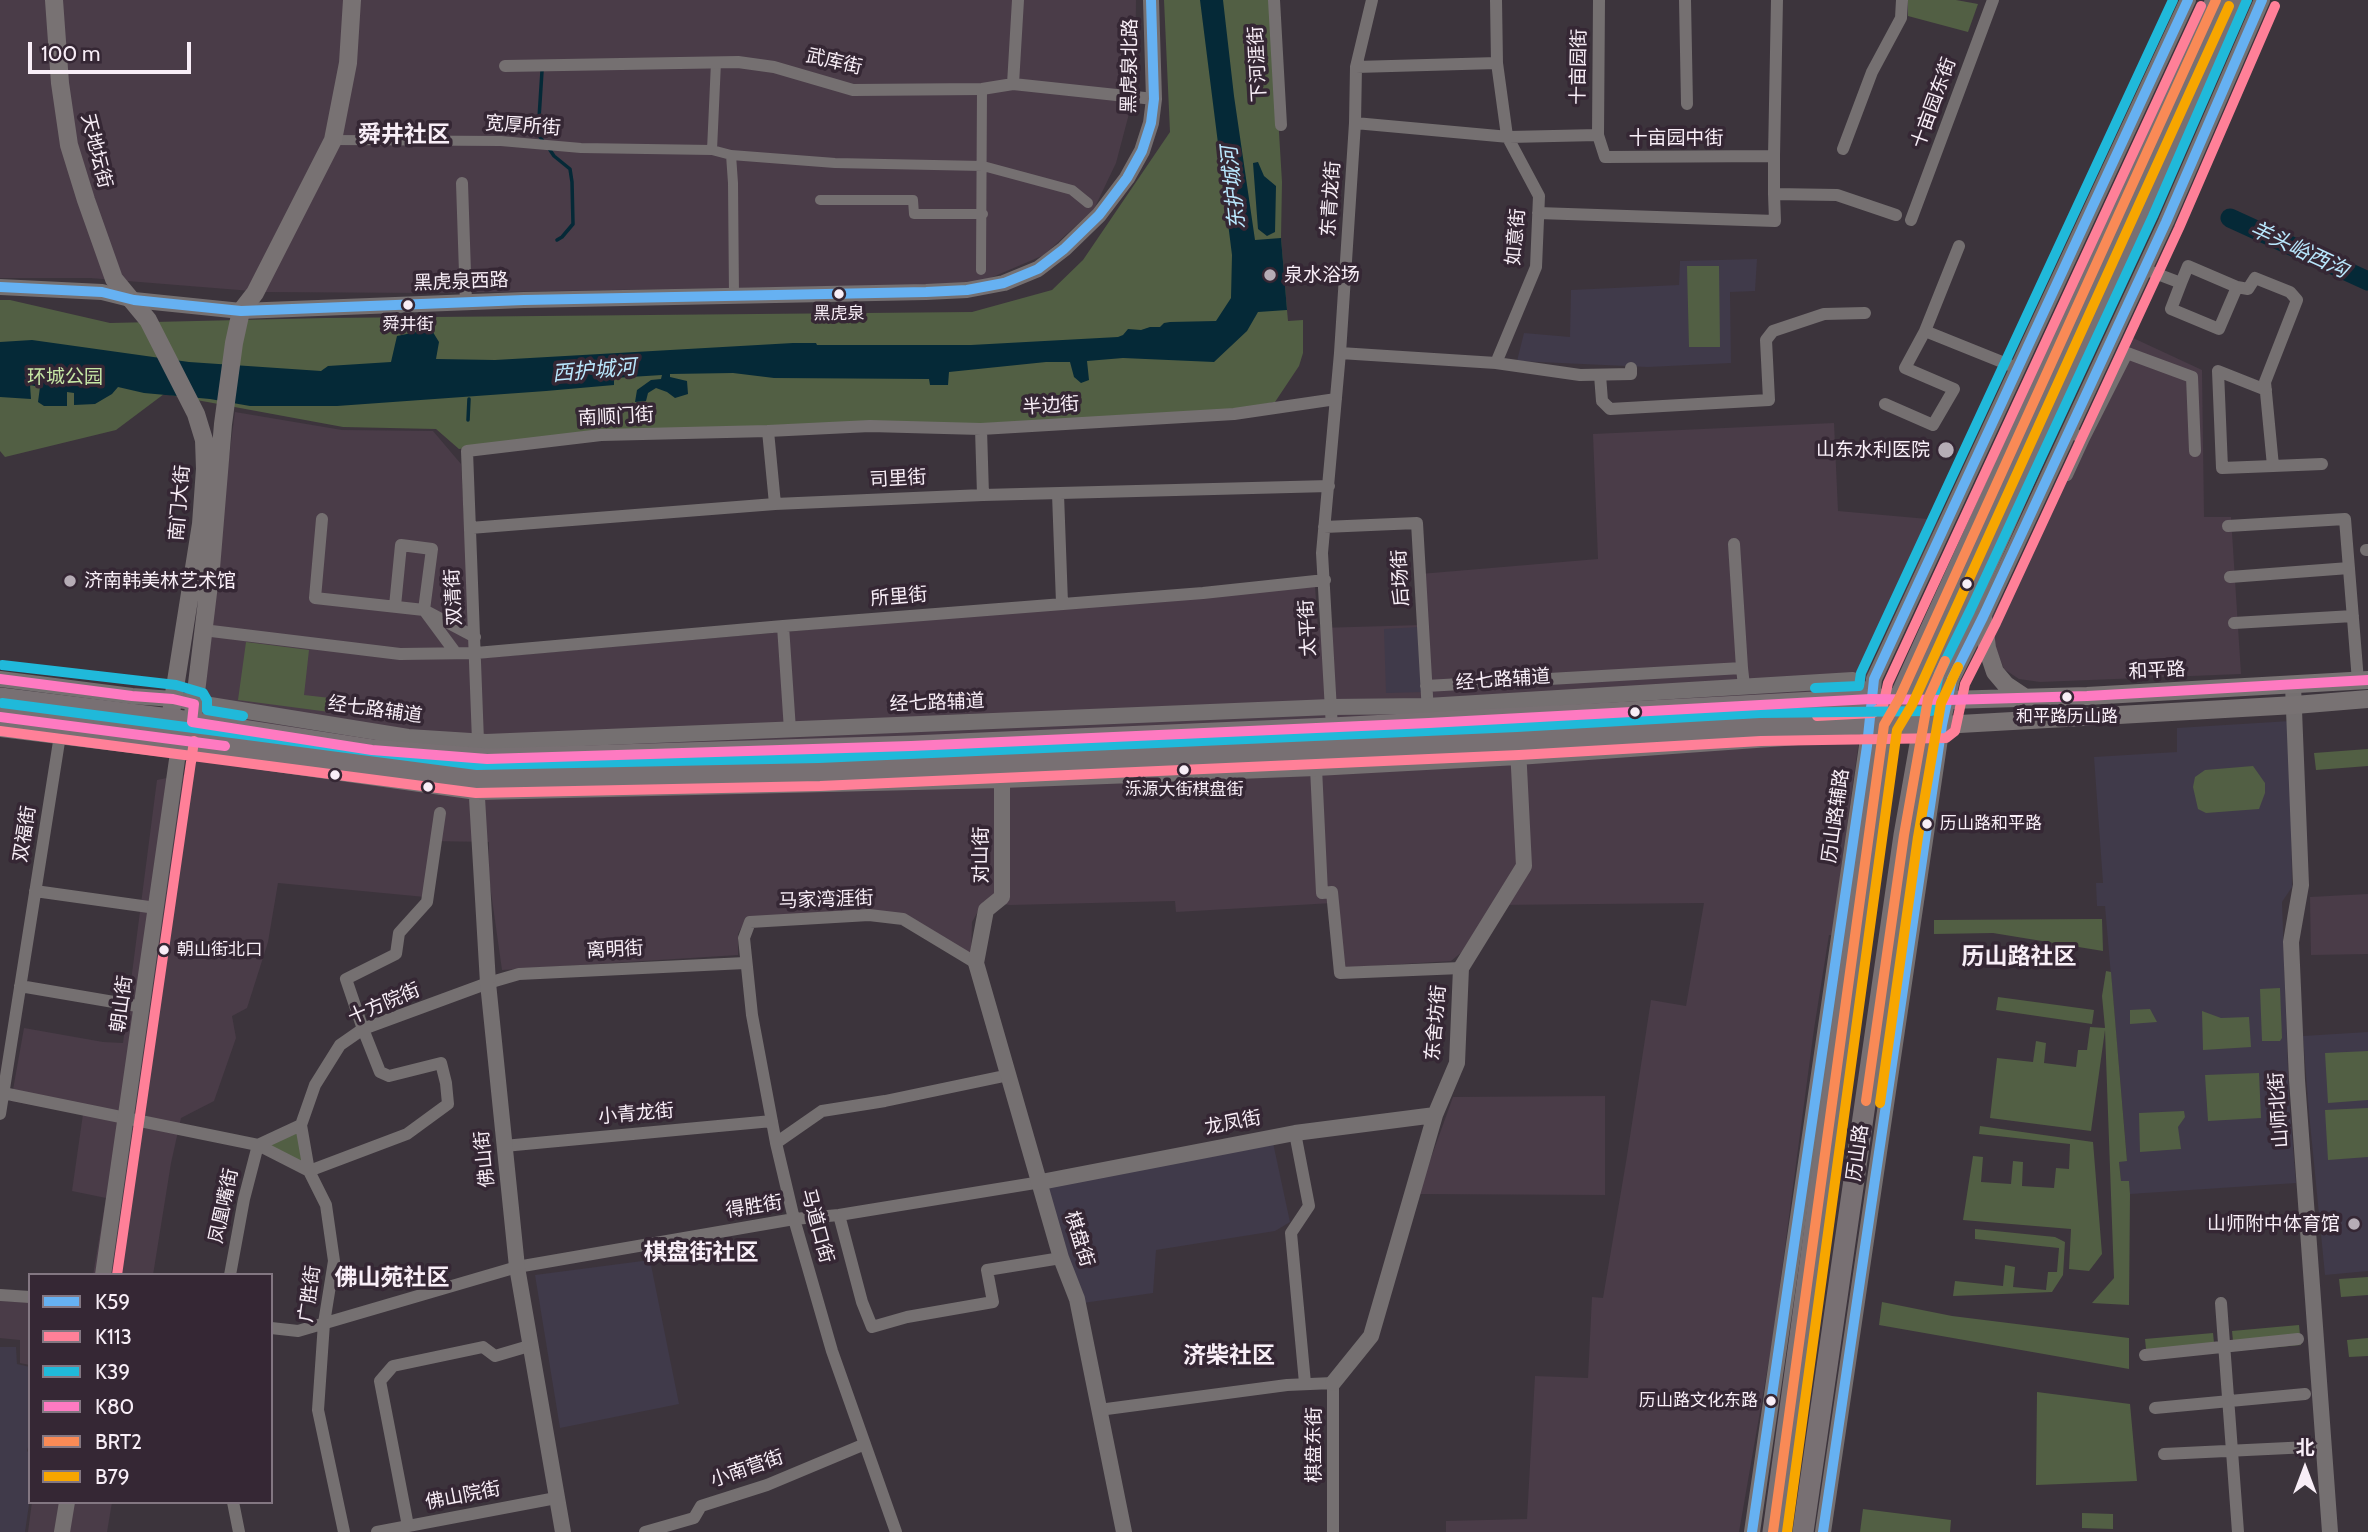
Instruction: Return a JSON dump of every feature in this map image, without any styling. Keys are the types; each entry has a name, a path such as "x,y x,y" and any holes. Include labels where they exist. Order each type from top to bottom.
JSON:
{"main road":[{"name":"天地坛街","path":"54,0 60,83 69,145 114,279 134,300"},
{"path":"242,312 333,140 348,63 352,0"},
{"name":"历山路","path":"1773,1532 1882,754 1876,724 1899,699 2216,0"},
{"name":"历山路","path":"1803,1532 1902,849 1938,699 2236,0"},
{"name":"南门大街","path":"134,300 148,320 196,414 204,440 201,524 181,722"},
{"name":"南门大街","path":"181,722 203,630 211,568 222,424 234,343 242,312"},
{"path":"1983,617 1987,648 1995,672 2006,685 2024,697"},
{"name":"和平路","path":"1938,699 2363,680"},
{"path":"0,698 372,750 487,759 911,746 1332,718 1938,699"},
{"path":"0,717 61,731 181,722 477,785 1518,749 1760,727 1933,725 2368,699"}],"street":[{"path":"1013,84 1018,0"},
{"name":"黑虎泉北路","path":"926,292 967,290 1004,283 1038,269 1064,249 1099,215 1127,178 1142,151 1151,123 1154,99 1151,0"},
{"name":"下河涯街","path":"1274,0 1281,125"},
{"name":"东青龙街","path":"1324,527 1340,353 1355,123 1356,67 1373,0"},
{"name":"如意街","path":"1496,0 1497,63 1507,136 1538,196 1536,267 1496,363"},
{"name":"十亩园街","path":"1598,135 1599,0"},
{"path":"1685,0 1687,104"},
{"path":"1538,213 1775,222 1777,0"},
{"path":"1843,149 1872,72 1901,18 1902,0"},
{"name":"十亩园东街","path":"1911,220 1993,0"},
{"name":"历山路辅路","path":"1752,1532 1867,746 1876,724 1871,699 1874,679 2188,0"},
{"path":"2067,475 2077,435 2144,269 2262,0"},
{"path":"712,150 716,62"},
{"name":"武库街","path":"505,66 738,62 774,67 853,90 982,89 1013,84 1154,99"},
{"path":"1356,67 1497,63"},
{"path":"981,270 982,89"},
{"path":"1355,123 1507,136 1598,135"},
{"name":"十亩园中街","path":"1598,135 1605,157 1774,156"},
{"name":"宽厚所街","path":"333,140 501,141 542,146 712,150 731,155"},
{"path":"734,296 731,155 835,163 983,166 1072,190 1088,203"},
{"path":"462,183 466,303"},
{"path":"1774,194 1837,195 1896,215"},
{"path":"820,200 913,200 914,214 983,214"},
{"path":"1885,404 1933,425 1954,389 1905,368 1925,331 1959,246"},
{"path":"2237,287 2219,329 2171,309 2188,266 2248,289 2255,278 2290,292 2297,300 2265,382 2273,467"},
{"path":"2144,269 2181,284"},
{"name":"黑虎泉西路","path":"0,287 102,292 134,300 242,312 466,303 926,292"},
{"path":"1600,375 1602,401 1610,409 1769,400 1766,340 1773,331 1824,314 1866,313"},
{"path":"1925,331 2017,368"},
{"path":"1340,353 1496,363 1580,375 1631,374 1631,368"},
{"path":"1938,699 1952,679 2077,435 2127,353 2192,377 2195,451"},
{"path":"2266,390 2218,370 2222,468 2322,464"},
{"name":"半边街","path":"768,431 870,426 981,429 1234,414 1336,399"},
{"path":"981,429 983,495"},
{"path":"768,431 775,504"},
{"name":"南顺门街","path":"467,452 601,435 768,431"},
{"name":"双清街","path":"467,452 478,741"},
{"name":"司里街","path":"470,528 775,504 983,495 1329,486"},
{"path":"1058,494 1062,603"},
{"path":"322,519 315,598 424,610 475,637"},
{"path":"2228,526 2345,519 2353,616 2363,680"},
{"name":"后场街","path":"1324,527 1417,523 1428,715"},
{"name":"太平街","path":"1324,527 1322,553 1332,718"},
{"path":"1734,544 1744,686"},
{"path":"395,606 401,545 432,549 424,610 455,652"},
{"path":"2230,578 2349,568"},
{"name":"所里街","path":"203,630 400,654 476,653 1203,593 1325,580"},
{"path":"2234,623 2353,616"},
{"path":"783,626 790,730"},
{"path":"1426,686 1742,668"},
{"name":"经七路辅道","path":"0,679 132,696 181,722 478,741 790,730 1332,718"},
{"name":"经七路辅道","path":"1428,715 1744,686 1853,680 1871,699"},
{"name":"山师北街","path":"2293,685 2301,885 2291,942 2297,1080 2330,1532"},
{"name":"朝山街","path":"103,1273 143,1007 181,722"},
{"path":"1823,1532 1933,725"},
{"path":"0,729 61,731"},
{"name":"双福街","path":"0,1114 61,731"},
{"path":"477,785 1002,780 1317,768 1518,749"},
{"name":"东舍坊街","path":"1333,1383 1371,1336 1435,1115 1457,1063 1461,968 1524,866 1518,749"},
{"path":"1317,768 1322,893 1332,892 1340,973 1461,968"},
{"name":"对山街","path":"976,963 986,910 1002,897 1002,780"},
{"name":"佛山街","path":"477,785 488,983 517,1267 562,1532"},
{"path":"3,1093 258,1145 309,1171 407,1134 448,1104 441,1063 389,1076 380,1072 345,979 396,954 399,933 427,902 440,813"},
{"path":"35,891 156,908"},
{"name":"马家湾涯街","path":"750,922 869,915 903,919 976,963"},
{"name":"马道口街","path":"750,922 744,938 752,1015 776,1143 794,1219 832,1351 896,1532"},
{"name":"离明街","path":"488,983 519,974 745,963"},
{"name":"棋盘街","path":"976,963 1061,1258 1077,1299 1124,1532"},
{"name":"十方院街","path":"309,1171 301,1125 315,1085 340,1045 363,1029 488,983"},
{"path":"20,986 143,1007"},
{"path":"776,1143 822,1111 1009,1075"},
{"name":"龙凤街","path":"1041,1182 1295,1133 1435,1115"},
{"name":"小青龙街","path":"505,1146 772,1121"},
{"path":"258,1145 301,1125"},
{"path":"1295,1133 1309,1206 1291,1233 1305,1383"},
{"name":"凤凰嘴街","path":"230,1273 244,1199 258,1145"},
{"name":"广胜街","path":"309,1171 326,1205 334,1261 324,1323 318,1410 344,1532"},
{"name":"得胜街","path":"273,1328 299,1331 517,1267 794,1219 839,1215 1041,1182"},
{"name":"马道口街","path":"839,1215 862,1302 873,1327 907,1317 993,1302 987,1270 1061,1258"},
{"path":"0,1295 28,1297"},
{"path":"2221,1303 2238,1532"},
{"path":"2145,1354 2298,1339"},
{"path":"408,1526 380,1381 393,1366 483,1347 495,1356 529,1346"},
{"name":"棋盘东街","path":"1099,1410 1305,1383 1333,1383 1333,1532"},
{"path":"2155,1408 2305,1394"},
{"name":"小南营街","path":"645,1532 694,1518 701,1506 767,1485 865,1444"},
{"path":"2164,1454 2309,1447"},
{"name":"佛山院街","path":"377,1532 556,1498"},
{"path":"62,1532 67,1504"},
{"path":"233,1504 239,1532"},
{"path":"453,1517 454,1532"},
{"path":"694,1518 698,1532"}],"shaded area":[{"path":"0,0 1136,0 1135,91 1116,163 1094,209 1044,255 981,282 429,293 264,292 90,278 0,278"},
{"path":"1757,259 1755,291 1730,292 1731,363 1648,367 1517,361 1524,333 1570,337 1571,290 1679,285 1680,261"},
{"path":"2131,337 2202,370 2204,517 2231,517 2241,674 2040,682 2019,679 2004,669 1992,638 1992,616 2044,519"},
{"path":"235,412 342,430 433,431 461,464 472,659 1315,586 1318,628 1422,625 1420,574 1598,559 1593,434 1834,423 1838,511 1939,520 1869,668 1832,935 1829,935 1814,1029 1773,1337 1739,1532 1446,1532 1446,1521 1527,1519 1535,1376 1588,1378 1592,1297 1603,1298 1651,1000 1686,1006 1704,903 1496,905 1474,942 1451,961 1340,968 1333,903 1176,912 1175,901 1010,905 984,901 972,922 971,955 904,914 746,919 738,934 738,955 502,970 488,871 489,842 430,841 425,897 278,883 268,942 247,1008 232,1016 236,1038 214,1101 181,1118 153,1273 93,1273 106,1198 72,1191 83,1114 11,1101 24,1028 123,1043 157,780 187,774"},
{"path":"1420,627 1424,692 1386,693 1384,629"},
{"path":"2290,721 2292,887 2282,902 2289,1099 2296,1183 2130,1194 2129,1182 2121,1182 2119,1162 2127,1160 2105,906 2097,906 2096,883 2103,883 2094,757 2177,752 2177,728"},
{"path":"2368,894 2368,954 2311,955 2310,897"},
{"path":"2368,1032 2368,1271 2325,1275 2303,1036"},
{"path":"1605,1096 1605,1195 1418,1194 1453,1097"},
{"path":"1272,1138 1290,1222 1275,1231 1156,1250 1153,1293 1083,1303 1043,1187"},
{"path":"650,1260 679,1404 560,1428 535,1275"},
{"path":"0,1301 28,1302 28,1365 20,1363 20,1340 0,1338"},
{"path":"0,1347 16,1347 17,1364 28,1367 29,1504 25,1532 0,1532"},
{"path":"32,1504 112,1504 107,1532 28,1532"}],"green space":[{"name":"环城公园","path":"1164,0 1271,0 1282,182 1281,238 1288,321 1303,320 1303,353 1299,366 1275,402 1214,414 1063,423 602,431 459,449 436,429 343,427 164,394 116,430 5,457 0,451 0,300 110,323 325,318 972,312 1052,290 1083,260 1170,132"},
{"path":"1908,0 1956,0 1978,4 1968,32 1908,16"},
{"path":"1687,266 1719,266 1720,347 1689,347"},
{"path":"246,642 309,650 304,695 339,699 337,713 238,700"},
{"path":"2368,749 2368,766 2316,770 2314,753"},
{"path":"2253,766 2265,783 2265,793 2259,809 2206,813 2198,809 2193,787 2195,777 2205,770"},
{"path":"2102,919 2103,951 1993,933 1934,934 1934,920"},
{"path":"2106,971 2111,972 2127,1161 2119,1162 2121,1181 2129,1181 2130,1194 2129,1305 2092,1303 2114,1278 2105,1030 2091,1131 1990,1118 1997,1058 2033,1062 2036,1041 2046,1043 2044,1063 2076,1067 2078,1050 2087,1050 2090,1027 2105,1028 2102,996"},
{"path":"2280,988 2282,1038 2280,1041 2262,1041 2260,989"},
{"path":"1998,997 2094,1010 2092,1024 1996,1010"},
{"path":"2150,1009 2157,1022 2130,1024 2130,1010"},
{"path":"2202,1011 2221,1018 2249,1017 2251,1047 2203,1050"},
{"path":"2368,1051 2368,1100 2328,1103 2325,1053"},
{"path":"2259,1073 2261,1118 2208,1121 2205,1075"},
{"path":"2368,1108 2368,1157 2328,1160 2325,1110"},
{"path":"2184,1111 2185,1117 2178,1127 2181,1149 2140,1152 2139,1113"},
{"path":"1980,1126 2093,1142 2102,1254 2089,1271 2069,1269 2071,1229 1963,1220 1973,1156 1983,1157 1981,1182 2011,1184 2013,1161 2023,1162 2022,1186 2054,1188 2056,1168 2069,1169 2070,1144 1979,1134"},
{"path":"297,1130 305,1166 265,1144"},
{"path":"1975,1229 2055,1237 2065,1242 2063,1275 2052,1292 1953,1296 1955,1281 2003,1286 2005,1265 2015,1267 2013,1287 2046,1290 2048,1272 2057,1272 2059,1248 1975,1239"},
{"path":"2368,1277 2368,1295 2341,1297 2339,1279"},
{"path":"1882,1302 1952,1316 2129,1338 2129,1369 1879,1325"},
{"path":"2299,1325 2301,1345 2234,1351 2232,1331"},
{"path":"2213,1333 2215,1353 2147,1359 2145,1339"},
{"path":"2368,1338 2368,1356 2349,1357 2347,1340"},
{"path":"2037,1392 2130,1404 2137,1481 2036,1485"},
{"path":"1863,1509 1951,1520 1950,1532 1860,1532"},
{"path":"2082,1513 2113,1514 2113,1529 2082,1528"}],"water":[{"path":"1200,0 1223,0 1255,240 1281,238 1287,310 1258,312 1247,331 1214,362 1123,358 1087,361 1089,380 1081,383 1074,377 1070,362 949,372 948,385 930,385 929,379 774,378 733,373 670,374 670,377 687,381 688,394 675,398 656,388 648,393 646,401 635,402 637,390 651,380 661,379 662,375 614,378 614,385 337,406 250,406 144,393 118,387 95,404 74,405 74,393 67,392 67,406 44,406 38,402 40,387 30,385 31,399 0,397 0,342 32,340 189,362 321,371 328,366 391,362 397,336 431,329 439,342 436,359 495,360 793,343 971,345 1118,337 1128,329 1160,327 1170,322 1216,321 1231,298 1232,255"},
{"path":"1258,162 1264,176 1276,186 1275,232 1267,236 1258,229 1253,163"}],"waterway":[{"path":"542,71 538,134 543,141"},
{"path":"548,147 554,156 570,169 572,182 573,224 557,240"},
{"name":"羊头峪西沟","path":"2230,218 2368,281"},
{"path":"468,420 469,399"}],"transit line":[{"name":"K59","path":"0,287 102,292 134,300 241,311 524,300 926,292 967,290 1004,283 1038,269 1064,249 1099,215 1127,178 1142,151 1151,123 1154,99 1151,0"},
{"name":"K39","path":"1815,688 1859,686 1861,673 2173,0"},
{"name":"K59","path":"1752,1532 1867,746 1874,679 2188,0"},
{"name":"BRT2","path":"1773,1532 1884,725 1899,699 2216,0"},
{"name":"K39","path":"2,703 477,765 819,758 1517,727 1760,713 1931,711 1939,674 2153,216 2247,0"},
{"name":"K59","path":"1823,1532 1942,725 1952,679 2166,222 2262,0"},
{"name":"K113","path":"1817,716 1873,713 1883,706 1888,683 2201,6"},
{"name":"B79","path":"1787,1532 1897,730 1912,705 2229,6"},
{"name":"K113","path":"0,731 476,793 820,786 1519,755 1761,741 1946,738 1955,731 1965,684 1996,623 2179,228 2275,6"},
{"name":"BRT2","path":"1866,1101 1904,835 1928,699 1945,661"},
{"name":"K39","path":"2,665 176,685 203,693 207,700 207,710 243,716"},
{"name":"B79","path":"1880,1103 1918,837 1941,703 1958,667"},
{"name":"K80","path":"0,679 173,699 194,704 192,722 372,750 487,759 911,746 1429,723 1871,699 2087,696 2368,680"},
{"name":"K80","path":"0,717 225,746"},
{"name":"K113","path":"117,1273 194,741"}],"place":[{"name":"泉水浴场","path":"1270,275"},
{"name":"黑虎泉","path":"839,294"},
{"name":"舜井街","path":"408,305"},
{"name":"山东水利医院","path":"1946,450"},
{"name":"济南韩美林艺术馆","path":"70,581"},
{"name":"和平路历山路","path":"2067,697"},
{"name":"泺源大街棋盘街","path":"1184,770"},
{"name":"历山路和平路","path":"1927,824"},
{"name":"朝山街北口","path":"164,950"},
{"name":"山师附中体育馆","path":"2354,1224"},
{"name":"历山路文化东路","path":"1771,1401"}],"district":[{"name":"舜井社区","path":"404,135"},
{"name":"历山路社区","path":"2019,957"},
{"name":"棋盘街社区","path":"701,1253"},
{"name":"佛山苑社区","path":"392,1278"},
{"name":"济柴社区","path":"1229,1356"}],"water label":[{"name":"东护城河","path":"1234,188"},
{"name":"西护城河","path":"594,371"}]}
